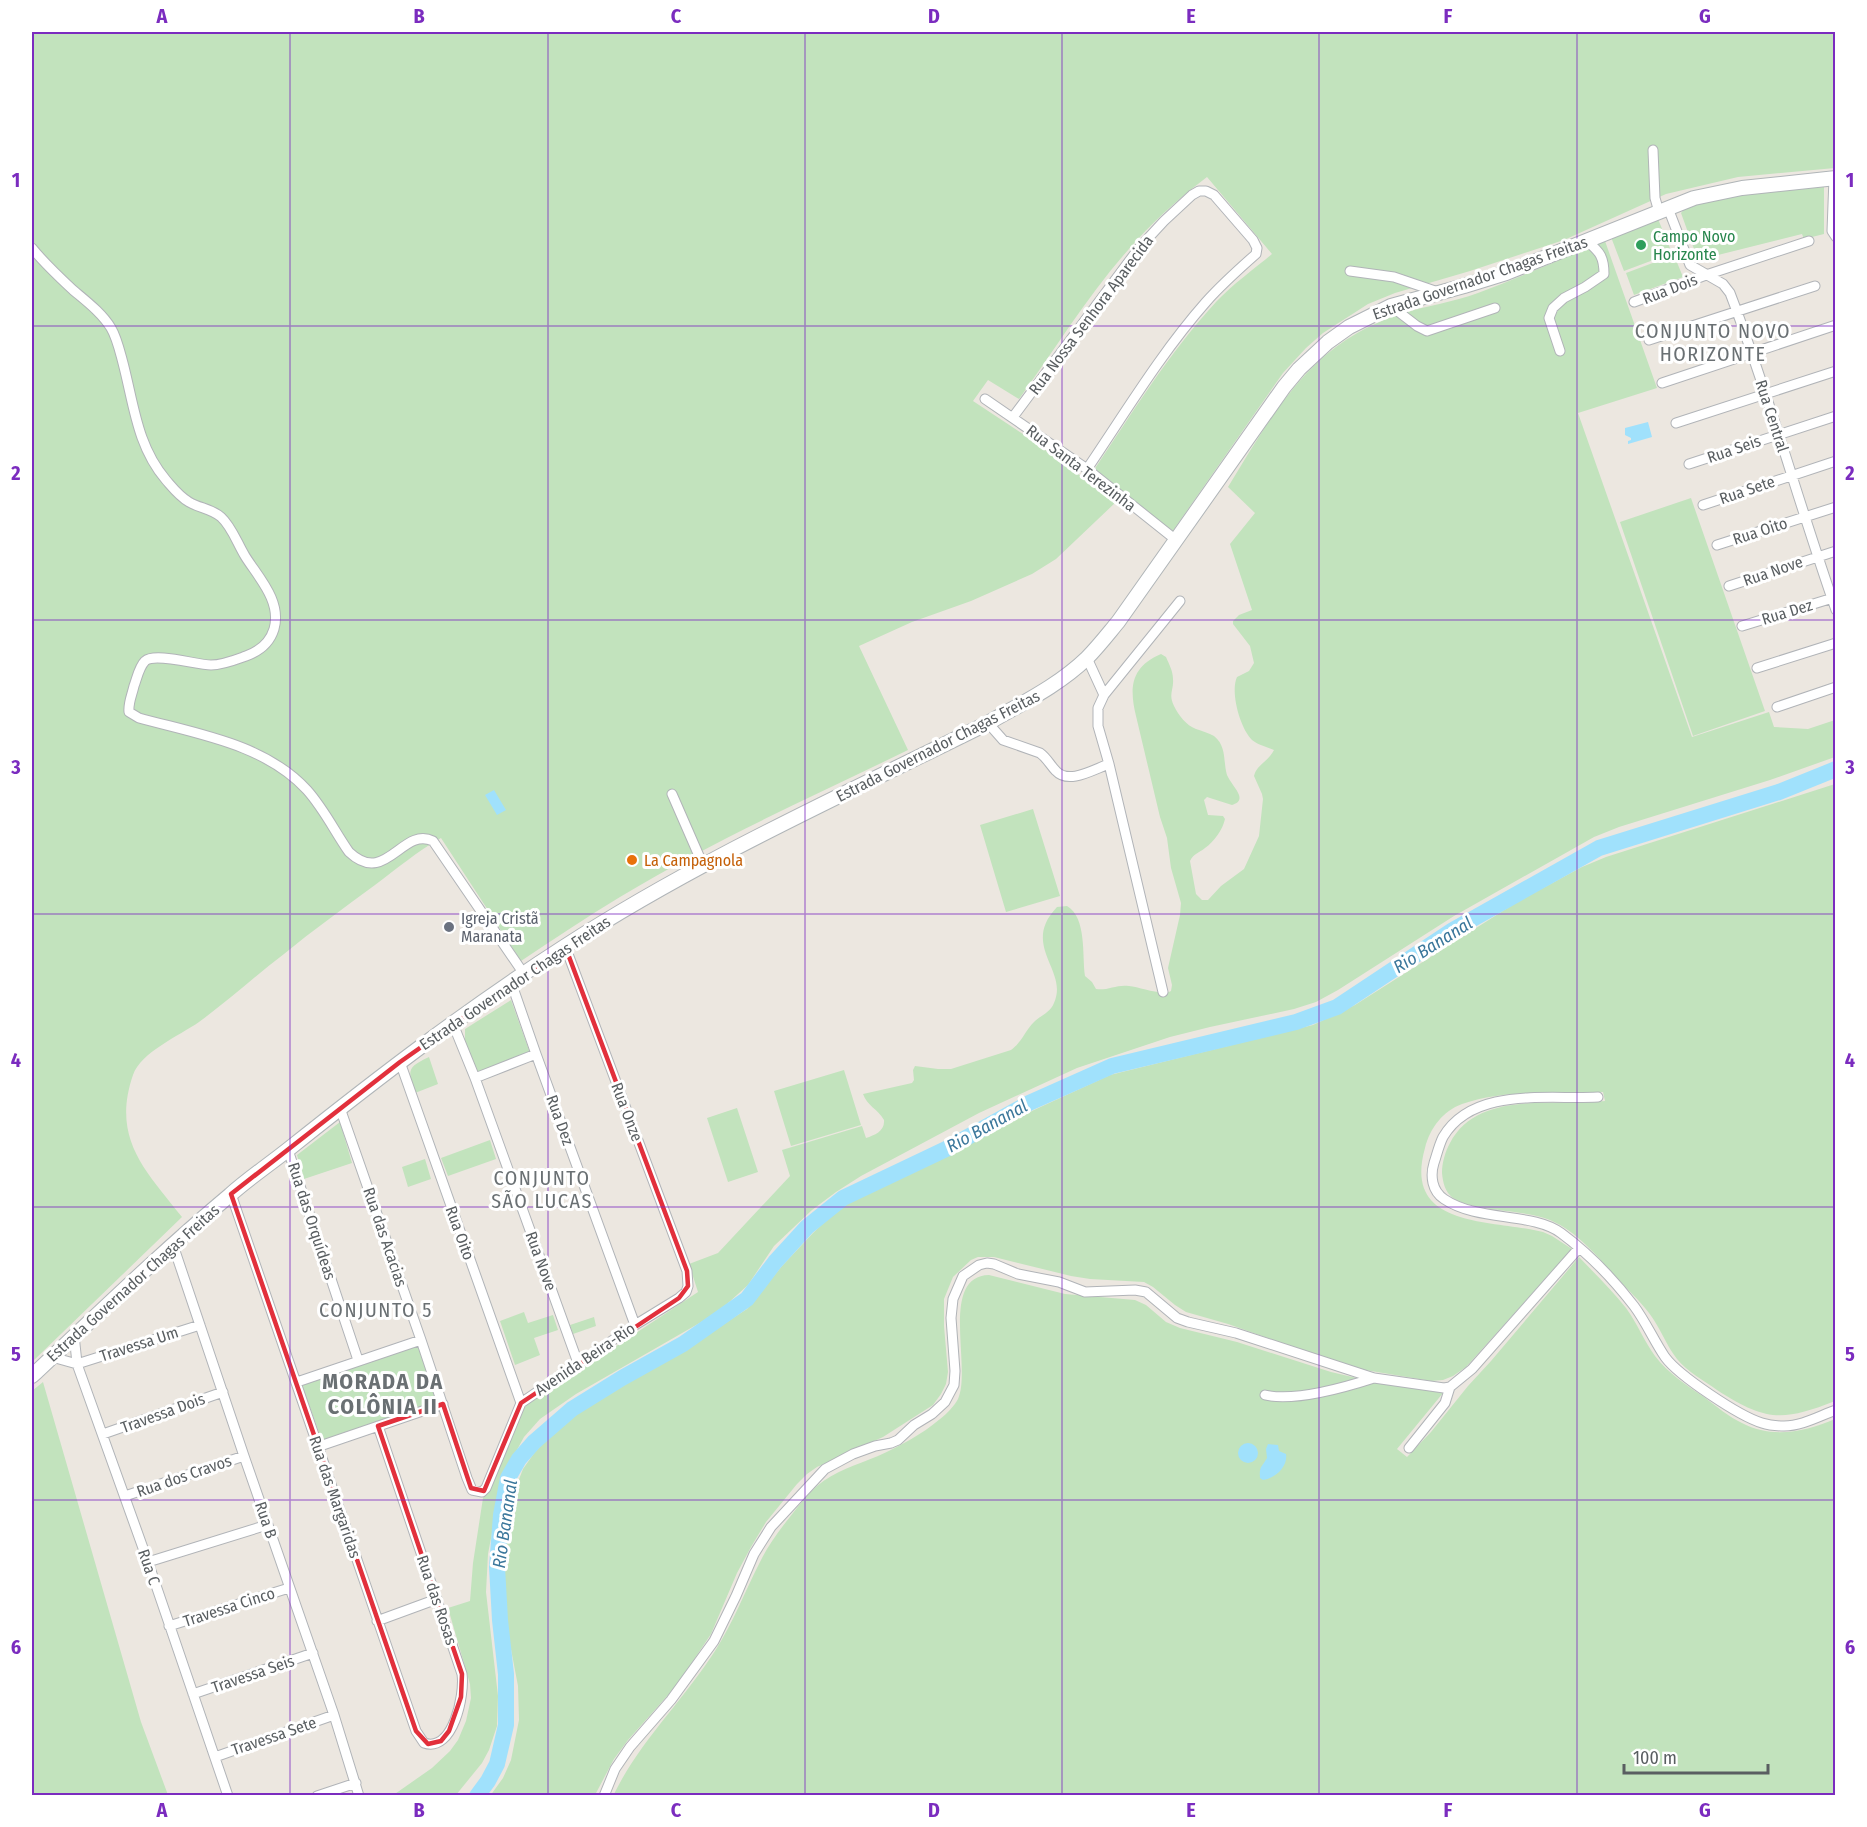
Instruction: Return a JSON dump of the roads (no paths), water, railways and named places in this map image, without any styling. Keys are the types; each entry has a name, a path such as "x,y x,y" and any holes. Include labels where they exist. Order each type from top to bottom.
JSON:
{"main road":[{"name":"Estrada Governador Chagas Freitas","path":"32,1376 74,1335 231,1194 400,1062 511,982 565,946 703,865 988,723 1049,688 1087,658 1119,622 1284,387 1299,369 1349,327 1391,306 1506,273 1694,198 1742,188 1835,178"}],"street":[{"name":"Rua Central","path":"1653,150 1655,198 1688,262 1692,267 1726,286 1730,293 1766,393 1804,517 1836,610"},
{"path":"1835,178 1832,231 1836,237"},
{"name":"Rua Nossa Senhora Aparecida","path":"1013,417 1139,248 1192,195 1199,191 1206,191 1214,195 1253,240 1257,248 1256,254 1206,302 1185,328 1086,469"},
{"path":"1560,351 1549,318 1552,308 1564,298 1604,274 1604,262 1598,250 1587,241"},
{"name":"Rua Dois","path":"1634,302 1809,241"},
{"path":"32,248 61,279 90,304 111,328 120,354 139,432 153,465 179,495 223,518 244,555 264,583 272,599 275,612 275,626 272,635 260,650 250,655 218,664 192,663 164,658 150,658 145,661 140,667 135,682 128,706 129,712 139,718 234,745 266,758 305,788 349,852 366,863 384,861 415,840 423,838 433,841 524,974"},
{"path":"1350,271 1394,277 1440,293"},
{"path":"1649,340 1815,286"},
{"path":"1391,306 1417,326 1427,330 1434,330 1495,308"},
{"path":"1662,383 1836,326"},
{"path":"1676,423 1836,371"},
{"name":"Rua Santa Terezinha","path":"985,399 1086,469 1176,540"},
{"name":"Rua Seis","path":"1689,464 1836,416"},
{"name":"Rua Sete","path":"1702,505 1836,460"},
{"name":"Rua Oito","path":"1717,545 1836,507"},
{"name":"Rua Nove","path":"1729,586 1836,551"},
{"name":"Rua Dez","path":"1742,626 1833,598"},
{"path":"1163,992 1098,726 1098,708 1104,695 1180,601"},
{"path":"1756,668 1836,643"},
{"path":"1087,658 1104,695"},
{"path":"1777,707 1836,687"},
{"path":"988,723 1003,740 1045,756 1056,771 1063,776 1073,777 1109,764"},
{"path":"672,794 703,865"},
{"name":"Rua Onze","path":"565,946 687,1271 688,1279"},
{"name":"Rua Dez","path":"511,982 635,1325"},
{"name":"Rua Nove","path":"453,1024 475,1078 578,1363"},
{"path":"475,1078 536,1054"},
{"name":"Rua Oito","path":"400,1062 521,1403"},
{"path":"1598,1097 1531,1097 1501,1101 1478,1108 1455,1122 1439,1148 1432,1168 1436,1191 1449,1202 1468,1210 1550,1227 1559,1232 1579,1248 1635,1307 1676,1369 1704,1390 1749,1418 1762,1423 1783,1426 1800,1424 1836,1410"},
{"name":"Rua das Acacias","path":"340,1108 471,1488 478,1492 485,1490"},
{"name":"Rua das Orquídeas","path":"288,1150 358,1360"},
{"name":"Rua das Margaridas","path":"231,1194 416,1731"},
{"name":"Rua B","path":"173,1245 243,1456 334,1715 359,1796"},
{"path":"1409,1448 1445,1403 1450,1387 1472,1369 1579,1248"},
{"path":"604,1796 615,1769 630,1746 671,1700 714,1641 753,1554 771,1527 825,1468 853,1454 898,1440 945,1402 954,1385 951,1318 953,1299 963,1276 979,1265 994,1264 1018,1274 1059,1282 1085,1292 1135,1290 1146,1292 1178,1318 1188,1322 1236,1333 1374,1378 1434,1388 1450,1387"},
{"name":"Avenida Beira-Rio","path":"485,1490 521,1403 635,1325 679,1298 686,1292 688,1279"},
{"name":"Travessa Um","path":"77,1363 200,1324"},
{"name":"Rua C","path":"74,1335 77,1363 228,1796"},
{"path":"297,1382 421,1340"},
{"path":"52,1357 77,1363"},
{"path":"1266,1395 1282,1397 1334,1390 1374,1378"},
{"name":"Travessa Dois","path":"103,1434 223,1392"},
{"path":"317,1447 443,1404"},
{"name":"Rua das Rosas","path":"378,1426 463,1682 456,1717 445,1739 437,1744 428,1744 421,1740 416,1731"},
{"name":"Rua dos Cravos","path":"125,1496 243,1456"},
{"path":"148,1562 267,1524"},
{"name":"Travessa Cinco","path":"169,1626 289,1588"},
{"path":"377,1621 437,1599"},
{"name":"Travessa Seis","path":"193,1694 313,1653"},
{"name":"Travessa Sete","path":"215,1757 334,1715"},
{"path":"317,1796 356,1783"}],"water":[{"path":"1648,422 1652,437 1628,444 1631,438 1625,435 1625,428"},
{"path":"494,790 506,810 497,815 485,795"},
{"path":"1248,1443 1255,1446 1258,1453 1255,1460 1248,1463 1241,1460 1238,1453 1241,1446"},
{"path":"1268,1444 1278,1445 1279,1451 1286,1454 1286,1458 1280,1471 1263,1480 1260,1478 1260,1471 1267,1458"}],"waterway":[{"name":"Rio Bananal","path":"477,1796 497,1764 506,1725 506,1674 497,1567 501,1515 508,1478 519,1459 534,1442 572,1409 683,1344 747,1299 775,1262 807,1227 843,1198 946,1149 1029,1103 1112,1066 1296,1022 1337,1007 1453,930 1599,848 1779,792 1836,769"}],"place":[{"name":"Campo Novo Horizonte","path":"1641,245"},
{"name":"La Campagnola","path":"632,860"},
{"name":"Igreja Cristã Maranata","path":"449,927"}],"district":[{"name":"CONJUNTO NOVO HORIZONTE","path":"1713,342"},
{"name":"CONJUNTO SÃO LUCAS","path":"542,1190"},
{"name":"CONJUNTO 5","path":"376,1310"},
{"name":"MORADA DA COLÔNIA II","path":"383,1394"}]}
